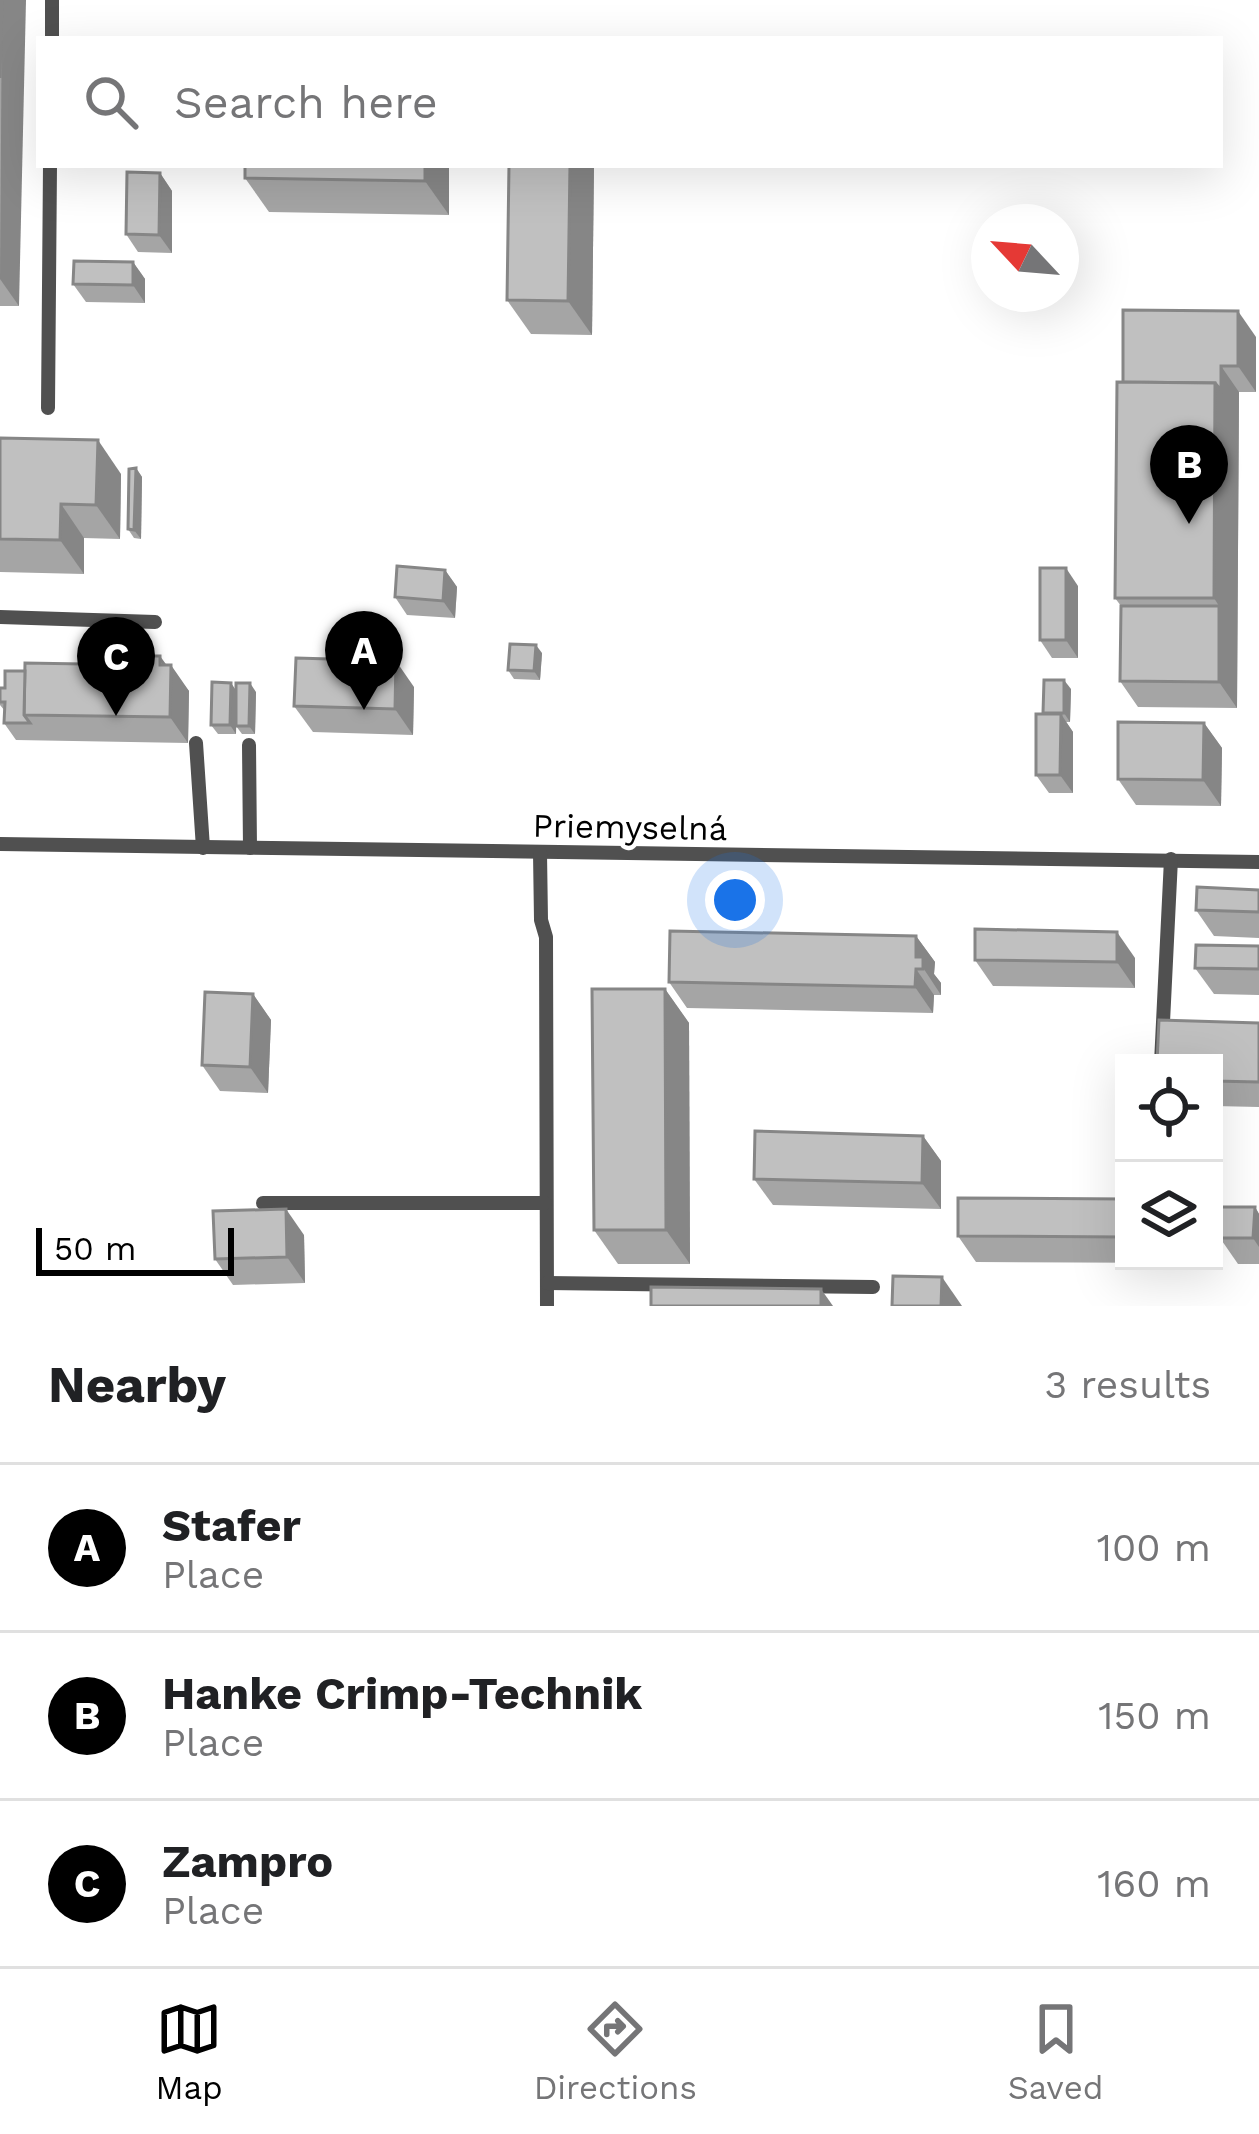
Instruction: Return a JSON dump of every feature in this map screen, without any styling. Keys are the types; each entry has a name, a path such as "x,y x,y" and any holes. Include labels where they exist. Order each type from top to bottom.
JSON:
{"lane":[{"path":"52,0 52,36"},
{"path":"48,408 50,168"},
{"path":"0,617 154,622"},
{"path":"196,743 203,848"},
{"path":"249,745 250,848"},
{"name":"Priemyselná","path":"0,844 1259,862"},
{"path":"539,853 546,937 547,1306"},
{"path":"1161,1054 1172,859"},
{"path":"262,1203 545,1203"},
{"path":"547,1283 873,1287"}],"building":[{"path":"245,168 425,168 425,181 245,178"},
{"path":"509,168 570,168 568,301 507,300"},
{"path":"127,172 160,173 159,235 126,234"},
{"path":"74,261 133,262 133,285 73,284"},
{"path":"1123,310 1238,311 1238,366 1221,366 1221,390 1215,383 1123,382"},
{"path":"1117,382 1215,383 1214,598 1115,598"},
{"path":"0,438 98,440 96,505 61,504 60,540 0,539"},
{"path":"136,468 134,530 128,529 129,469"},
{"path":"397,566 445,570 443,601 395,597"},
{"path":"1040,568 1066,568 1066,640 1040,640"},
{"path":"1121,606 1219,606 1219,682 1120,681"},
{"path":"510,644 536,645 534,671 508,670"},
{"path":"144,656 160,656 160,665 171,665 170,717 24,715 25,663 144,665"},
{"path":"296,658 396,661 395,709 294,706"},
{"path":"5,671 25,671 24,715 30,723 4,723 0,688 5,688"},
{"path":"1044,680 1064,680 1064,713 1043,713"},
{"path":"212,682 231,683 230,725 211,725"},
{"path":"236,683 250,683 249,726 236,726"},
{"path":"1036,714 1061,714 1060,775 1036,775"},
{"path":"1118,722 1204,723 1203,780 1118,779"},
{"path":"1197,887 1259,890 1259,912 1196,910"},
{"path":"975,929 1117,932 1117,962 975,960"},
{"path":"670,931 916,936 916,957 923,957 923,969 916,969 915,987 669,982"},
{"path":"1196,945 1259,946 1259,969 1195,968"},
{"path":"592,989 665,989 666,1230 594,1230"},
{"path":"205,992 253,994 250,1067 202,1065"},
{"path":"1159,1020 1259,1023 1259,1082 1223,1081 1223,1054 1157,1054"},
{"path":"755,1131 923,1136 922,1183 754,1179"},
{"path":"958,1198 1115,1199 1115,1237 958,1236"},
{"path":"1223,1207 1255,1207 1253,1238 1223,1238"},
{"path":"286,1209 287,1257 215,1259 213,1211"},
{"path":"893,1276 942,1277 941,1306 892,1306"},
{"path":"651,1287 821,1289 821,1306 651,1306"}],"place":[{"name":"Hanke Crimp-Technik","path":"1189,524"},
{"name":"Stafer","path":"364,710"},
{"name":"Zampro","path":"116,716"}]}
